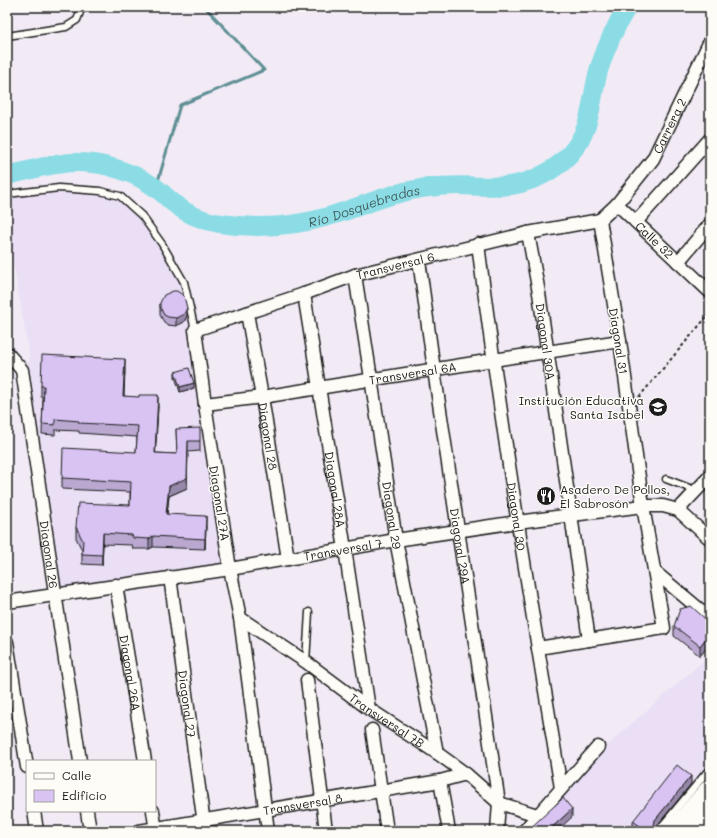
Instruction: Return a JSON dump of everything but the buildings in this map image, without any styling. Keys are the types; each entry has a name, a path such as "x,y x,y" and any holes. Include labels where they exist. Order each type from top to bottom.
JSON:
{"main road":[{"path":"672,831 709,780"},
{"path":"693,831 710,811"}],"street":[{"name":"Carrera 2","path":"617,204 653,159 710,41"},
{"path":"636,222 710,139"},
{"path":"600,220 617,204"},
{"name":"Calle 32","path":"617,204 710,292"},
{"name":"Transversal 6","path":"195,330 304,294 355,275 478,244 600,220"},
{"name":"Diagonal 31","path":"589,640 664,628 643,506 620,341 600,220"},
{"path":"678,262 710,224"},
{"name":"Diagonal 30A","path":"528,233 539,292 589,640"},
{"name":"Diagonal 30","path":"478,244 493,360 517,522 561,788"},
{"name":"Diagonal 29A","path":"419,260 499,803 497,831"},
{"name":"Diagonal 29","path":"355,275 396,540 437,753"},
{"name":"Diagonal 28A","path":"304,294 369,709"},
{"name":"Diagonal 28","path":"247,313 288,559"},
{"name":"Diagonal 27A","path":"195,330 230,569 240,618 268,831"},
{"name":"Transversal 6A","path":"205,404 262,397 620,341"},
{"name":"Diagonal 26","path":"7,353 22,370 80,760"},
{"path":"710,476 678,510 710,539"},
{"name":"Transversal 7","path":"7,602 230,569 396,540 517,522 643,506 663,506 678,510"},
{"path":"654,572 710,618"},
{"name":"Diagonal 27","path":"170,577 204,826"},
{"name":"Diagonal 26A","path":"116,585 145,760"},
{"name":"Transversal 7B","path":"240,618 306,662 369,709 437,753 466,774 499,803 537,815"},
{"path":"538,648 589,640"},
{"path":"7,642 26,761"},
{"path":"307,680 326,831"},
{"path":"372,730 387,831"},
{"path":"524,831 598,747"},
{"name":"Transversal 8","path":"140,831 204,826 265,810 440,781 466,774"},
{"path":"440,781 449,831"},
{"path":"34,812 37,831"},
{"path":"87,812 90,831"},
{"path":"153,812 156,830"}],"lane":[{"path":"7,36 66,27 77,20 82,7"},
{"name":"Diagonal 27A","path":"7,194 59,188 100,191 120,196 142,216 166,250 184,282 195,330"},
{"path":"666,478 697,491"},
{"path":"306,662 309,612"},
{"path":"658,831 709,780"}],"path":[{"path":"629,409 710,313"}],"shaded area":[{"path":"59,188 120,196 142,216 184,282 195,330 230,569 56,594 22,370 30,360 7,224 7,194"},
{"path":"710,655 710,779 665,831 529,831 613,740"}],"waterway":[{"path":"156,188 180,105 264,70 205,7"},
{"name":"Río Dosquebradas","path":"7,175 59,164 97,164 122,170 134,175 159,190 181,209 195,217 217,223 245,226 274,226 302,223 330,216 388,196 424,188 442,186 499,186 519,184 538,177 555,167 570,154 577,144 583,134 590,114 599,69 608,45 627,7"}],"place":[{"name":"Institución Educativa Santa Isabel","path":"658,407"},
{"name":"Asadero De Pollos, El Sabrosón","path":"546,496"}]}
